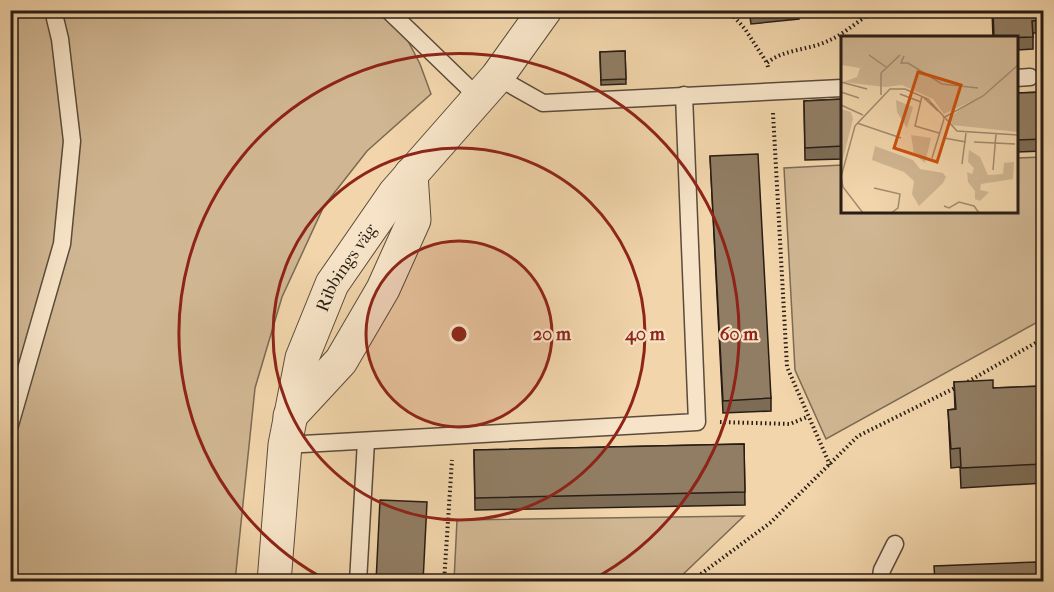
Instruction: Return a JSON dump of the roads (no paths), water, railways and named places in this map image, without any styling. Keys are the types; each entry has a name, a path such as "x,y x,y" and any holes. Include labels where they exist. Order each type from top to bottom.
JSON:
{"street":[{"name":"Ribbings väg","path":"274,582 287,431 302,358 332,284 395,193 487,87 545,10"},
{"path":"287,431 341,361 383,289 414,220 411,174"}],"lane":[{"path":"10,425 62,244 72,141 60,39 53,10"},
{"path":"388,10 487,87 543,104 841,88"},
{"path":"287,431 366,441 697,422 684,95"},
{"path":"358,582 366,441"},
{"path":"880,582 882,570 895,544"}]}
